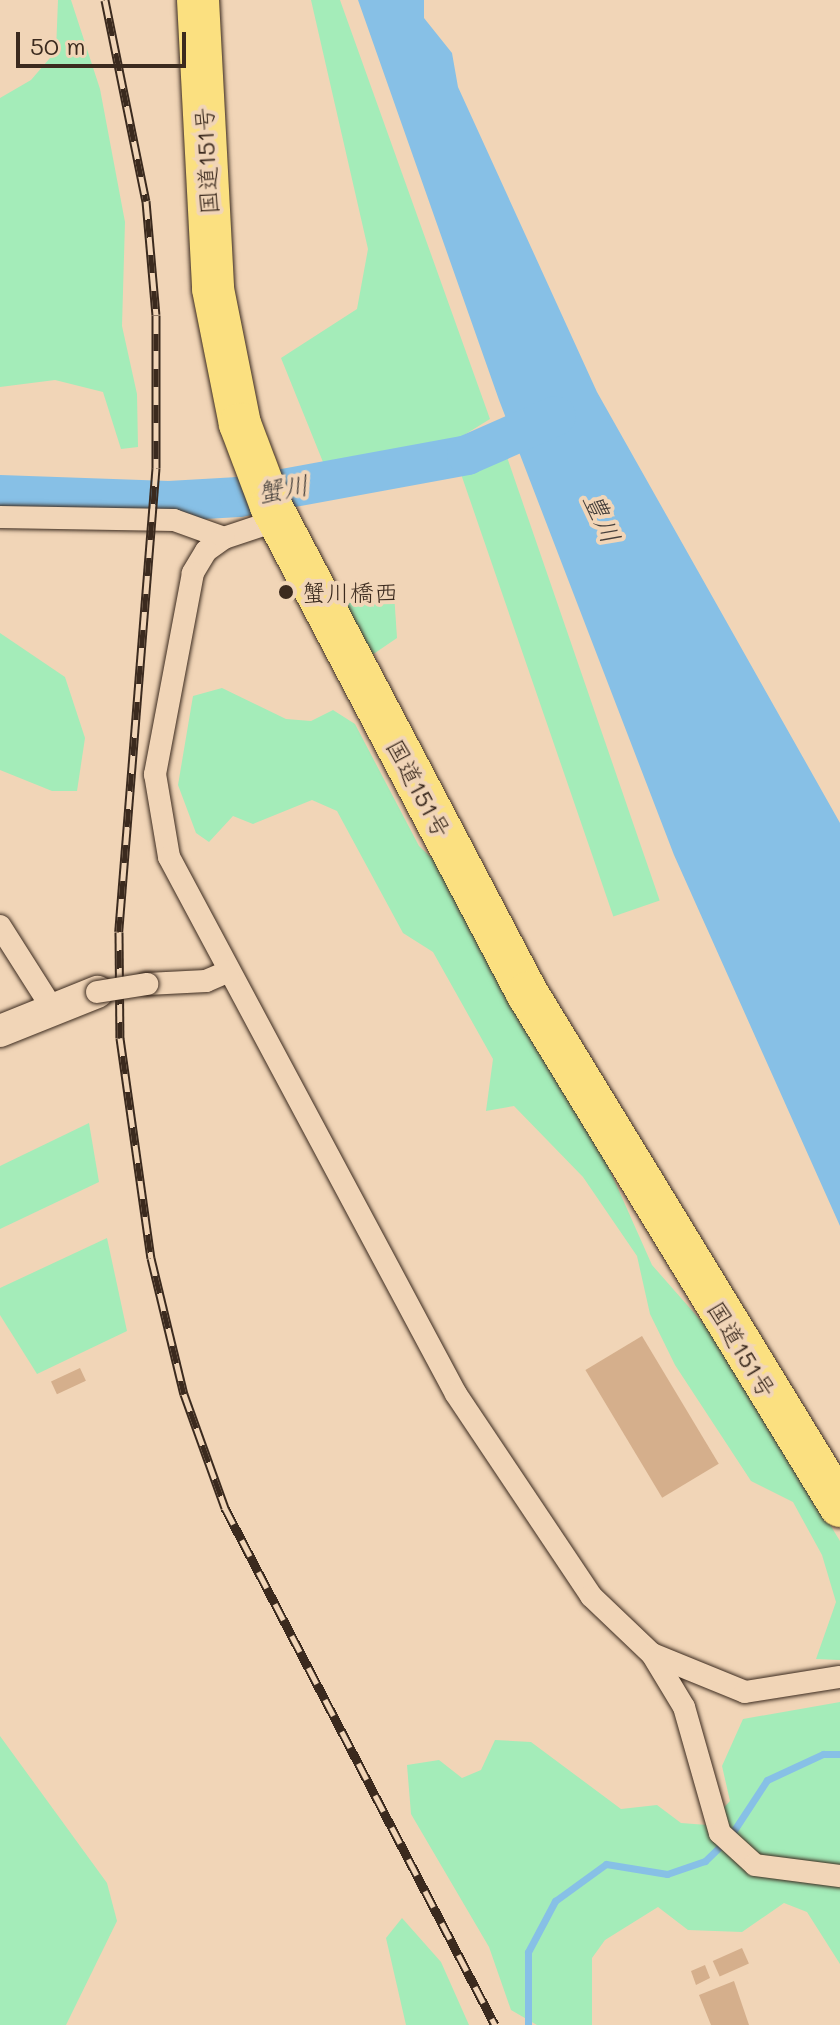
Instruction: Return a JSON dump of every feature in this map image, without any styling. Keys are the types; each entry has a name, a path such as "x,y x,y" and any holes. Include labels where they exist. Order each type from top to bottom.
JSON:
{"highway":[{"name":"国道151号","path":"198,0 213,289 225,363 254,466 275,513 527,993 840,1506"}],"street":[{"path":"275,513 224,538 206,551 193,573 155,774 169,857 229,971 248,995 362,1226 456,1394 591,1596 652,1654 684,1707 720,1833 738,1853 755,1865 840,1876"},
{"path":"0,517 174,520 224,538"},
{"path":"0,926 52,1008"},
{"path":"0,1031 97,992 147,984 206,981 229,971"},
{"path":"652,1654 754,1693 840,1677"}],"green space":[{"path":"58,0 71,0 100,89 125,222 122,326 137,394 138,447 121,449 103,392 55,380 0,387 0,98 31,80 56,51"},
{"path":"311,0 340,0 490,419 456,440 325,467 281,358 357,309 368,249"},
{"path":"507,457 660,900 613,916 461,473"},
{"path":"394,593 397,638 372,655 346,604"},
{"path":"0,633 65,677 85,738 77,791 52,791 0,770"},
{"path":"222,688 286,719 311,721 333,710 355,724 419,846 441,867 591,1128 652,1265 717,1339 840,1541 840,1660 816,1659 836,1602 822,1555 793,1502 751,1481 675,1365 650,1314 637,1256 583,1177 514,1106 486,1111 493,1059 433,952 403,933 337,811 312,800 253,824 233,816 209,842 196,833 178,785 193,696"},
{"path":"89,1123 99,1182 0,1229 0,1166"},
{"path":"107,1238 127,1331 37,1374 0,1315 0,1288"},
{"path":"840,1702 840,1964 807,1912 784,1903 742,1932 688,1930 658,1907 605,1940 592,1958 592,2025 537,2025 511,2010 489,1947 411,1814 407,1765 439,1760 462,1778 481,1770 495,1740 531,1742 621,1809 657,1805 681,1823 707,1825 730,1801 722,1766 743,1719"},
{"path":"0,1736 107,1883 117,1921 66,2025 0,2025"},
{"path":"402,1918 441,1962 469,2025 406,2025 386,1938"}],"water":[{"name":"豊川","path":"358,0 424,0 424,18 452,53 458,87 597,392 840,823 840,1226 674,855 499,400"}],"building":[{"path":"642,1336 719,1464 662,1498 585,1370"},
{"path":"80,1368 86,1381 57,1394 51,1382"},
{"path":"742,1948 749,1964 720,1977 713,1961"},
{"path":"705,1965 710,1978 696,1985 691,1971"},
{"path":"734,1981 749,2025 711,2025 699,1995"}],"waterway":[{"name":"蟹川","path":"0,495 169,501 239,497 467,455 556,416"},
{"path":"528,2025 528,1952 555,1901 606,1864 667,1874 705,1861 729,1838 767,1780 823,1754 840,1754"}],"railway":[{"path":"105,0 146,201 156,315 156,468 119,932 120,1038 151,1258 184,1394 225,1508 495,2025"}],"place":[{"name":"蟹川橋西","path":"286,592"}]}
